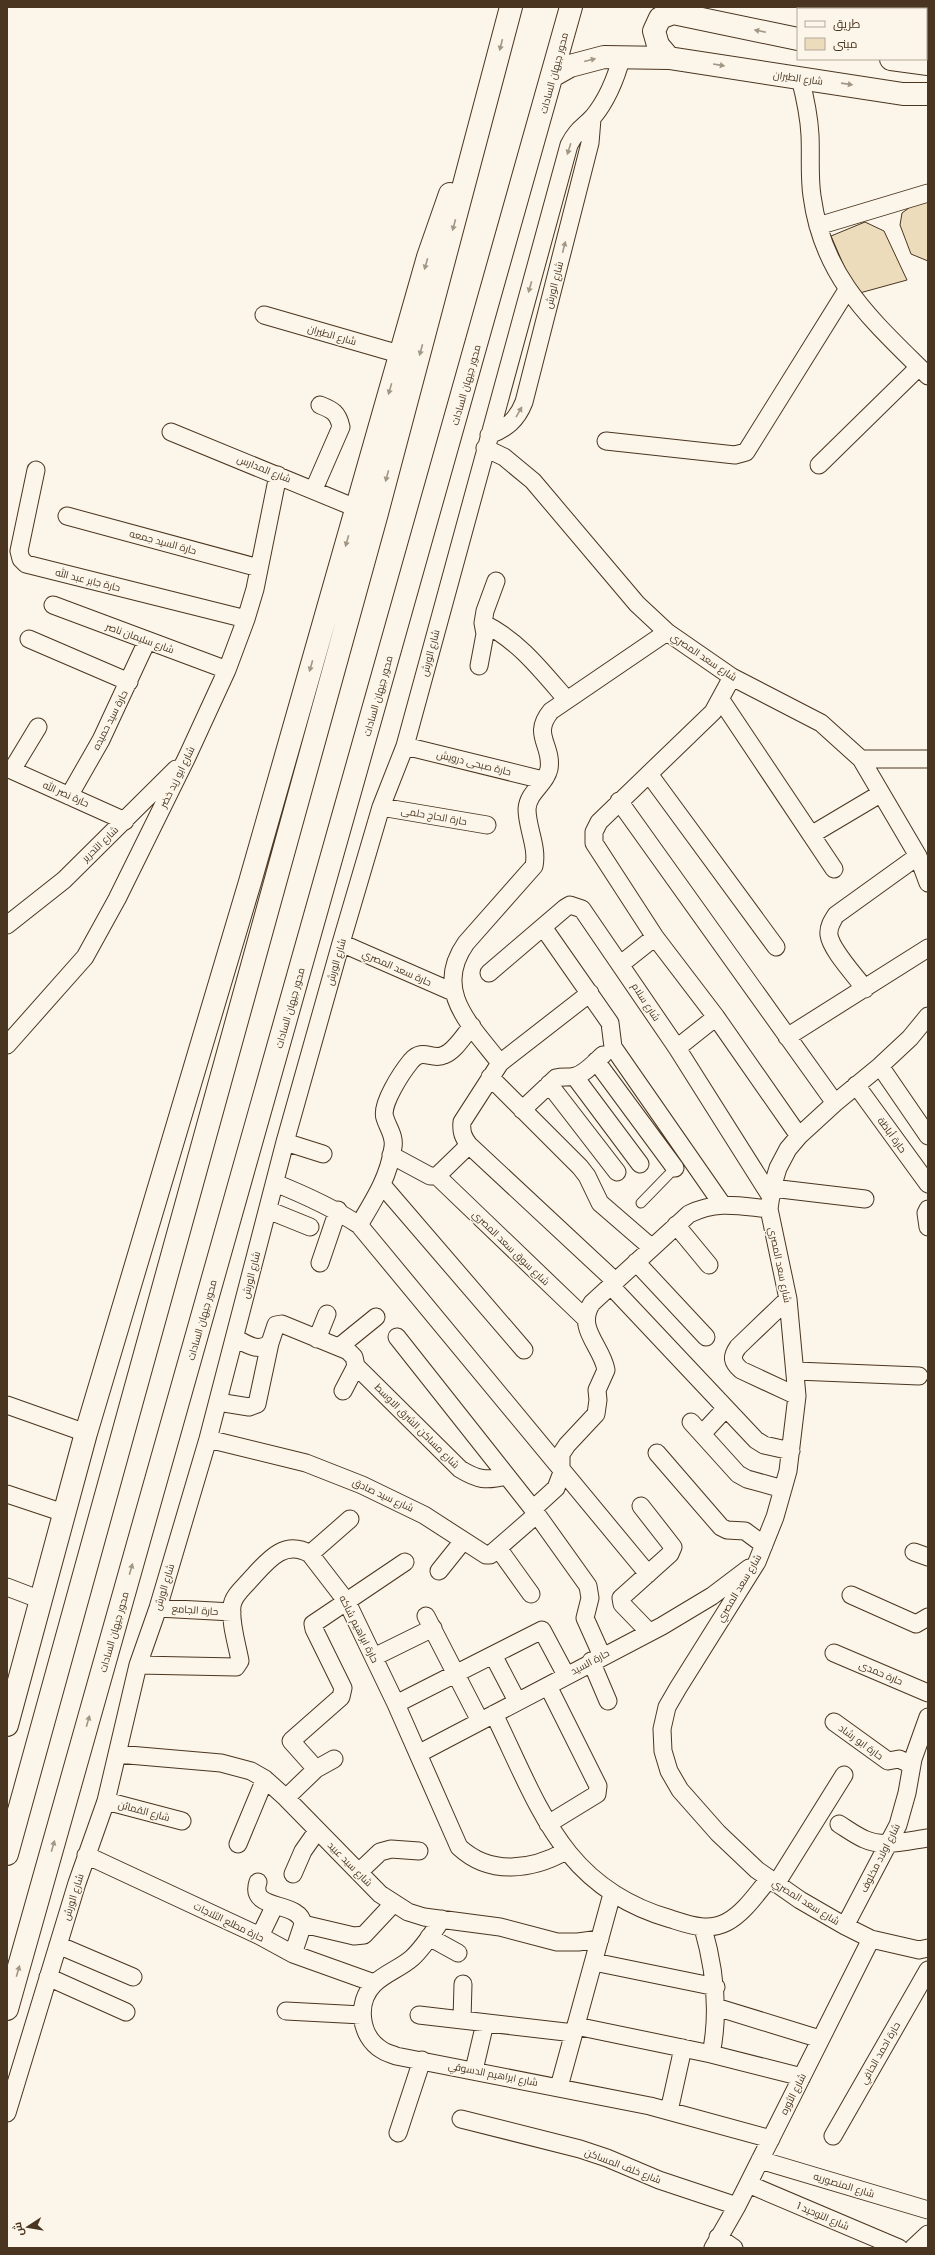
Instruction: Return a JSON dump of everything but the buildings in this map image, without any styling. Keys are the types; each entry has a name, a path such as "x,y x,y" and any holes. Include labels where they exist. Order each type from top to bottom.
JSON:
{"main road":[{"path":"7,1854 370,536 474,152 511,7"},
{"name":"محور جيهان السادات","path":"7,2009 554,75 571,7"},
{"path":"669,58 658,46 654,32 660,18 673,13 797,39"},
{"name":"شارع الطيران","path":"554,75 586,61 622,56 669,58 903,94 928,94"},
{"path":"898,60 928,64"},
{"path":"7,1726 86,1432 250,882 399,354 442,213 451,193 474,152"}],"street":[{"name":"شارع الورش","path":"7,2113 86,1855 106,1801 138,1665 158,1608 208,1439 285,1142 341,943 381,807 405,746 569,145 578,130 592,119 610,91 622,56"},
{"path":"800,78 808,112 812,196 818,226 829,260 858,305 924,371 819,465"},
{"name":"شارع الورش","path":"487,441 514,420 524,402 590,143 592,119"},
{"path":"818,226 928,193"},
{"path":"606,440 735,455 746,452 847,290"},
{"name":"شارع الطيران","path":"264,315 399,354"},
{"path":"314,489 340,427 339,417 333,411 320,405"},
{"name":"شارع المدارس","path":"171,432 314,489 356,508"},
{"name":"شارع سعد المصري","path":"487,441 533,481 637,604 667,632 732,677 821,723 861,759 880,794 922,862 928,883"},
{"name":"حارة جابر عبد الله","path":"36,470 19,551 21,559 26,564 246,619"},
{"name":"شارع ابو زيد خضر","path":"7,1045 85,957 117,899 187,757 227,670 246,619 259,568 278,475"},
{"name":"حارة السيد جمعه","path":"67,516 259,568"},
{"path":"479,666 485,634 483,623 496,581"},
{"name":"شارع سليمان ناصر","path":"53,605 227,670"},
{"path":"483,623 503,634 521,648 567,700"},
{"path":"500,1063 457,1005 453,992 453,973 458,954 534,866 535,850 527,807 534,791 543,780 549,765 542,728 545,719 551,711 667,632"},
{"path":"29,640 129,682"},
{"name":"حارة سيد حميده","path":"69,796 101,740 147,641"},
{"path":"732,677 721,700 700,726 599,822 594,832 594,843 655,937 716,1017 799,1136"},
{"path":"721,700 834,869"},
{"path":"10,769 38,727"},
{"name":"حارة صبحى درويش","path":"405,746 543,780"},
{"name":"شارع التحرير","path":"7,925 64,880 125,821 187,757"},
{"path":"861,759 928,758"},
{"name":"حارة نصر الله","path":"10,769 125,821"},
{"path":"648,774 776,947"},
{"path":"811,835 880,794"},
{"path":"619,802 834,1103"},
{"name":"حارة الحاج حلمى","path":"381,807 487,825"},
{"path":"865,989 832,944 829,934 830,924 836,915 922,862"},
{"name":"شارع سلام","path":"489,973 565,908 576,906 582,909 677,1048 770,1198"},
{"path":"543,927 610,1023 613,1047 722,1204"},
{"path":"621,964 655,937"},
{"name":"حارة سعد المصري","path":"341,943 453,992"},
{"path":"787,1037 928,948"},
{"path":"590,993 500,1063 462,1122 462,1137 612,1283 726,1408 764,1445 791,1451"},
{"name":"شارع سعد المصري","path":"924,1949 871,1939 800,1900 757,1870 718,1833 680,1790 669,1772 663,1751 662,1729 667,1707 757,1562 775,1517 791,1451 797,1396 796,1371 788,1300 770,1198 778,1168 788,1150 799,1136 834,1103 880,1066 910,1038 928,1016"},
{"path":"677,1048 716,1017"},
{"path":"359,1225 383,1186 391,1155 393,1138 384,1117 384,1109 411,1061 417,1056 426,1054 438,1057 447,1054 472,1026"},
{"path":"522,1110 549,1084 562,1076 575,1077 613,1047"},
{"path":"596,1061 675,1168"},
{"path":"880,1066 928,1136"},
{"path":"490,1077 587,1176 600,1203 652,1248"},
{"path":"575,1077 640,1164"},
{"path":"549,1084 617,1172"},
{"name":"حارة أباظة","path":"856,1085 928,1184"},
{"path":"285,1142 323,1154"},
{"path":"391,1155 430,1176 437,1176 469,1145"},
{"name":"شارع سوق سعد المصري","path":"437,1176 586,1319"},
{"path":"275,1183 314,1198 338,1210 359,1225 560,1465 648,1574"},
{"path":"383,1186 524,1350"},
{"path":"586,1319 586,1311 612,1283 689,1214 705,1206 770,1198 865,1199"},
{"path":"928,1208 926,1212 928,1227"},
{"path":"268,1210 310,1227"},
{"path":"320,1263 338,1210"},
{"path":"676,1225 709,1265"},
{"path":"636,1262 706,1337"},
{"path":"788,1300 738,1347 733,1355 734,1364 741,1370 797,1396"},
{"path":"317,1339 327,1314"},
{"path":"339,1347 376,1318"},
{"name":"شارع سيد صادق","path":"208,1439 306,1463 350,1480 393,1498 424,1515 486,1555 490,1555 556,1488 561,1475 561,1454 567,1445 596,1414 598,1400 597,1390 606,1370 588,1330 586,1319"},
{"name":"شارع مساكن الشرق الاوسط","path":"270,1343 274,1328 279,1324 348,1351 354,1357 356,1366 460,1469 475,1478 491,1480 507,1476"},
{"path":"397,1337 535,1511 588,1586 590,1598 585,1618 608,1702"},
{"path":"235,1338 256,1348 262,1348 270,1343"},
{"path":"218,1402 249,1407 257,1404 270,1343"},
{"path":"343,1391 356,1366"},
{"path":"796,1371 919,1376"},
{"path":"7,1405 86,1432"},
{"path":"726,1408 697,1428 738,1474 747,1479 783,1489"},
{"path":"657,1453 721,1527 727,1530 745,1531 764,1545"},
{"path":"7,1494 64,1513"},
{"path":"641,1506 672,1547 670,1554 623,1596 621,1601 648,1632"},
{"path":"138,1665 236,1667 240,1661 232,1612 234,1598 272,1556 288,1549 297,1548 310,1554 350,1519"},
{"path":"439,1571 463,1541"},
{"path":"498,1548 531,1594"},
{"name":"حارة ابراهيم شاكه","path":"310,1554 347,1602 396,1704 459,1847 470,1857 483,1863 504,1867 526,1867 547,1862 566,1851"},
{"path":"316,1770 292,1744 293,1738 343,1694 342,1685 313,1627 315,1622 405,1562"},
{"name":"حارة السيد","path":"418,1754 548,1686 712,1596 757,1562"},
{"path":"7,1587 41,1600"},
{"path":"851,1594 916,1624 928,1617"},
{"name":"حارة الجامع","path":"158,1608 232,1612"},
{"path":"374,1657 429,1622 456,1674 487,1718 548,1824 566,1851 580,1868 612,1894 654,1914 703,1928 716,1927 728,1922 772,1881 844,1775"},
{"path":"396,1704 542,1630 566,1675"},
{"name":"حارة حمدى","path":"834,1654 928,1693"},
{"path":"493,1655 517,1701"},
{"path":"548,1686 598,1786 597,1794 548,1824"},
{"name":"حارة ابو رشاد","path":"834,1722 888,1761 899,1759 912,1764"},
{"name":"شارع اولاد مخلوف","path":"845,1926 898,1825 912,1764 926,1727"},
{"name":"شارع سيد عبيد","path":"117,1754 221,1763 251,1771 265,1780 286,1798 380,1894 393,1904 424,1916 500,1927 557,1942 578,1942 600,1939"},
{"path":"286,1798 316,1770 334,1759"},
{"path":"238,1844 265,1780"},
{"name":"شارع القمائن","path":"106,1801 182,1821"},
{"path":"839,1824 864,1839 888,1844 928,1838"},
{"path":"292,1874 303,1851 317,1831"},
{"path":"359,1872 380,1852 391,1849 419,1851"},
{"name":"حارة مطلع الثلاجات","path":"86,1855 260,1936 293,1954 374,1984"},
{"path":"258,1882 256,1887 260,1898 300,1915 303,1924 293,1954"},
{"path":"559,2087 612,1894"},
{"path":"303,1924 359,1936 368,1933 393,1904"},
{"path":"260,1936 275,1905"},
{"name":"شارع ابراهيم الدسوقي","path":"442,1919 412,1958 374,1984 365,1996 362,2016 363,2026 370,2040 382,2050 396,2056 559,2087 669,2111 770,2139"},
{"path":"703,1928 711,1957 716,1987 716,2008 712,2054"},
{"path":"428,1937 458,1953"},
{"name":"شارع الثوره","path":"715,2243 737,2206 871,1939"},
{"path":"58,1945 133,1977"},
{"path":"924,1949 928,1965"},
{"path":"594,1962 716,1987"},
{"name":"حارة احمد الحافي","path":"833,2136 928,1970"},
{"path":"48,1977 126,2012"},
{"path":"462,1984 462,2020"},
{"path":"716,2008 820,2039"},
{"path":"286,2011 362,2016"},
{"path":"419,2015 485,2023 575,2030 712,2054 802,2077"},
{"path":"474,2070 485,2023"},
{"path":"669,2111 683,2048"},
{"path":"398,2133 422,2060"},
{"name":"شارع خلف المساكن","path":"461,2119 580,2149 607,2158 659,2180 737,2206"},
{"name":"شارع المنصوريه","path":"760,2160 928,2210"},
{"name":"شارع التوحيد 1","path":"748,2184 899,2248"},
{"path":"913,2248 928,2234"},
{"path":"715,2243 734,2248"}],"lane":[{"path":"641,1202 688,1155"}]}
